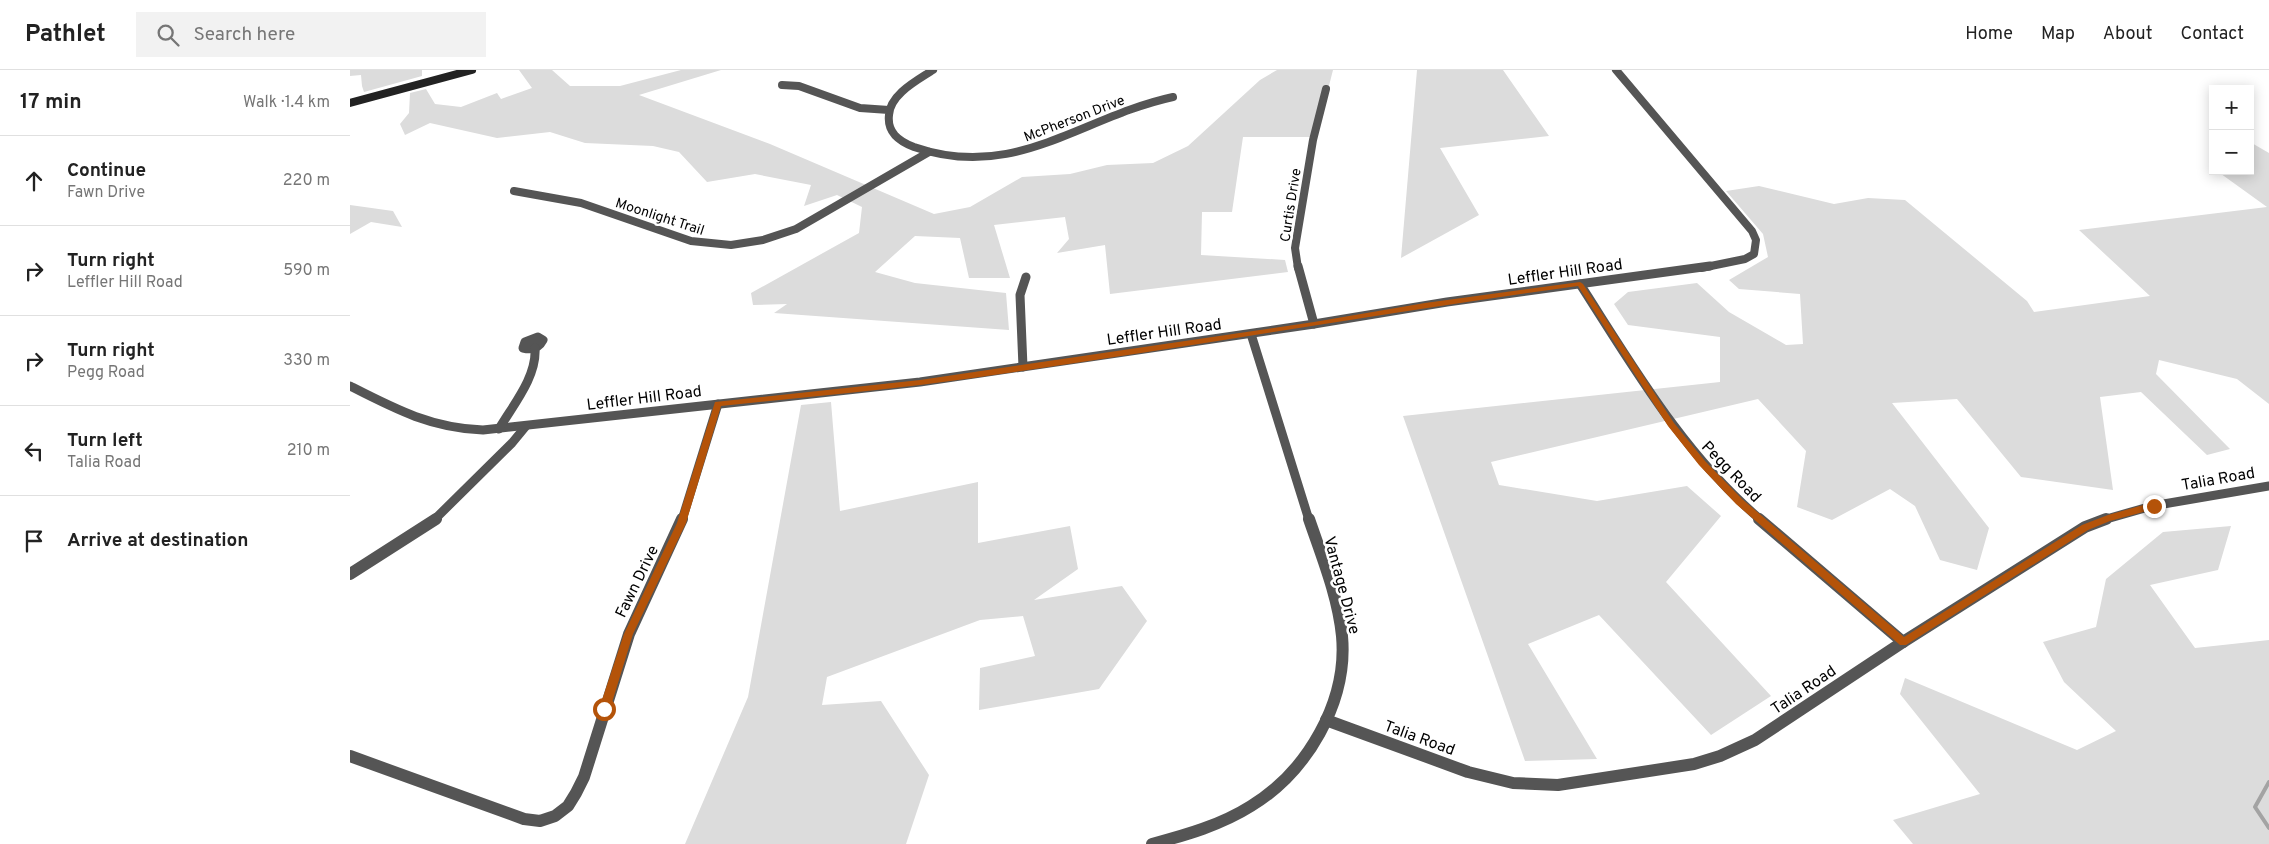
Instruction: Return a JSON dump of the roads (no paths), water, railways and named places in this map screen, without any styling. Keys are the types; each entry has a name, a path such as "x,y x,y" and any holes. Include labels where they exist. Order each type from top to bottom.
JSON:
{"main road":[{"path":"350,103 472,70"}],"street":[{"path":"782,85 799,86 860,108 889,110 906,90 933,70"},
{"name":"Leffler Hill Road","path":"350,386 435,426 466,431 500,429 900,385 1251,334 1425,305 1733,263 1754,254 1756,247 1752,231 1616,70"},
{"name":"Curtis Drive","path":"1314,324 1297,263 1295,248 1313,140 1326,89"},
{"name":"McPherson Drive","path":"889,110 889,127 895,136 907,145 929,152 965,157 1016,153 1041,147 1143,104 1173,97"},
{"name":"Moonlight Trail","path":"514,192 581,203 697,242 732,245 763,240 796,229 929,152"},
{"path":"1023,367 1020,295 1026,277"},
{"name":"Pegg Road","path":"1580,284 1671,424 1702,463 1739,502 1903,642"},
{"name":"Vantage Drive","path":"1152,844 1221,822 1264,798 1298,764 1326,720 1342,673 1342,636 1329,581 1272,408 1251,334"},
{"path":"500,429 534,366 537,354 535,348"},
{"name":"Fawn Drive","path":"350,756 524,819 540,821 555,816 568,806 584,778 628,634 681,523 718,404"},
{"path":"350,574 436,518 512,443 526,426"},
{"name":"Talia Road","path":"1326,720 1490,778 1535,786 1580,783 1694,764 1738,749 1755,740 1903,642 2085,527 2108,518 2152,506 2269,486"}],"waterway":[{"path":"2269,782 2255,807 2269,828"}]}
